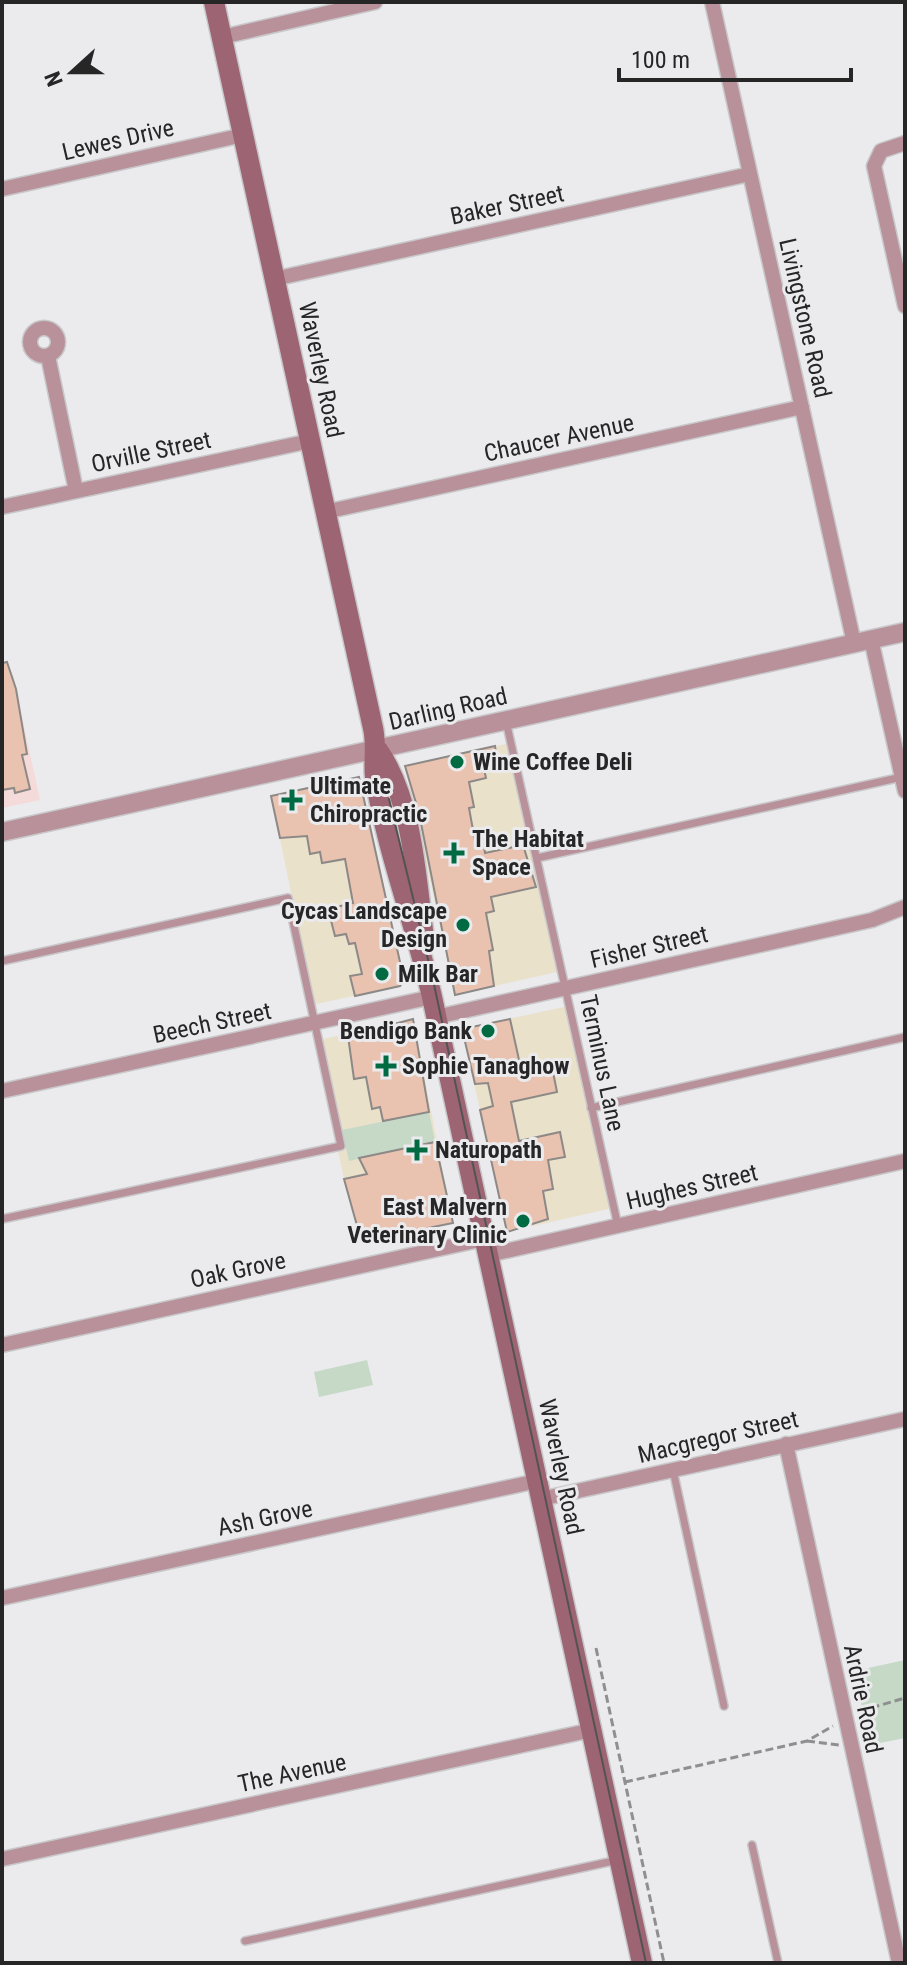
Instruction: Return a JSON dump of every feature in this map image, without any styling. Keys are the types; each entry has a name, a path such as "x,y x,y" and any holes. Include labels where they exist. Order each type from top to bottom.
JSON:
{"main road":[{"name":"Waverley Road","path":"214,2 378,750 375,773 384,817 405,908 432,998 642,1963"}],"street":[{"path":"222,37 375,2"},
{"name":"Livingstone Road","path":"712,2 802,407 863,641 904,781"},
{"name":"Lewes Drive","path":"2,189 243,135"},
{"path":"905,143 887,148 876,156 875,172 905,306"},
{"name":"Baker Street","path":"274,279 750,174"},
{"path":"48,356 76,491"},
{"name":"Chaucer Avenue","path":"325,512 802,407"},
{"name":"Orville Street","path":"2,507 310,441"},
{"name":"Darling Road","path":"2,832 905,632"},
{"name":"Fisher Street","path":"432,998 566,988 872,920 905,907"},
{"name":"Fisher Street","path":"872,920 905,918"},
{"name":"Beech Street","path":"2,1091 432,998"},
{"name":"Hughes Street","path":"486,1247 618,1226 905,1161"},
{"name":"Oak Grove","path":"2,1345 486,1247"},
{"name":"Macgregor Street","path":"539,1490 673,1470 905,1419"},
{"name":"Ardrie Road","path":"786,1444 850,1742 900,1940 899,1963"},
{"name":"Ash Grove","path":"2,1598 539,1490"},
{"name":"The Avenue","path":"2,1859 592,1730"}],"lane":[{"name":"Terminus Lane","path":"506,720 618,1226"},
{"path":"537,858 904,781"},
{"path":"2,961 288,898 341,1146 2,1219"},
{"path":"591,1108 905,1037"},
{"path":"673,1470 724,1706"},
{"path":"752,1845 778,1963"},
{"path":"245,1941 620,1859"}],"path":[{"path":"596,1648 664,1963"},
{"path":"625,1782 807,1741 846,1723 866,1708 905,1698"},
{"path":"807,1741 828,1745 850,1742"}],"shaded area":[{"path":"13,675 40,800 2,808 2,677"},
{"path":"515,742 566,970 455,995 405,766"},
{"path":"359,777 404,980 400,986 307,1006 290,887 271,796"},
{"path":"573,1005 617,1207 507,1232 462,1029"},
{"path":"413,1019 453,1223 428,1228 413,1164 344,1179 314,1041"}],"green space":[{"path":"429,1112 435,1142 349,1161 342,1130"},
{"path":"367,1360 373,1385 319,1397 314,1372"},
{"path":"905,1660 905,1738 870,1745 854,1671"}],"building":[{"path":"7,662 16,689 27,754 22,755 30,789 15,793 14,788 2,790 2,663"},
{"path":"495,746 497,761 483,764 486,778 469,782 474,807 469,808 475,841 483,839 485,853 523,845 536,887 491,897 494,911 486,913 493,950 489,951 494,986 455,995 419,813 405,766"},
{"path":"359,777 404,980 400,986 355,996 350,976 362,974 355,943 349,944 346,934 335,936 328,909 353,903 345,859 322,863 320,852 310,854 307,836 280,838 271,796"},
{"path":"413,1019 429,1112 383,1121 380,1107 372,1109 366,1077 354,1079 348,1036"},
{"path":"510,1019 523,1078 553,1072 557,1092 511,1102 519,1141 560,1132 565,1157 548,1160 553,1189 543,1191 548,1219 507,1232 480,1110 493,1106 488,1083 475,1084 462,1029"},
{"path":"435,1142 453,1223 428,1228 429,1233 411,1237 409,1230 361,1240 344,1179 367,1174 359,1158"}],"tram line":[{"path":"389,799 433,980 646,1963"}],"place":[{"name":"Wine Coffee Deli","path":"457,762"},
{"name":"Ultimate Chiropractic","path":"292,800"},
{"name":"The Habitat Space","path":"454,853"},
{"name":"Cycas Landscape Design","path":"463,925"},
{"name":"Milk Bar","path":"382,974"},
{"name":"Bendigo Bank","path":"488,1031"},
{"name":"Sophie Tanaghow","path":"386,1066"},
{"name":"Naturopath","path":"417,1150"},
{"name":"East Malvern Veterinary Clinic","path":"523,1221"}]}
